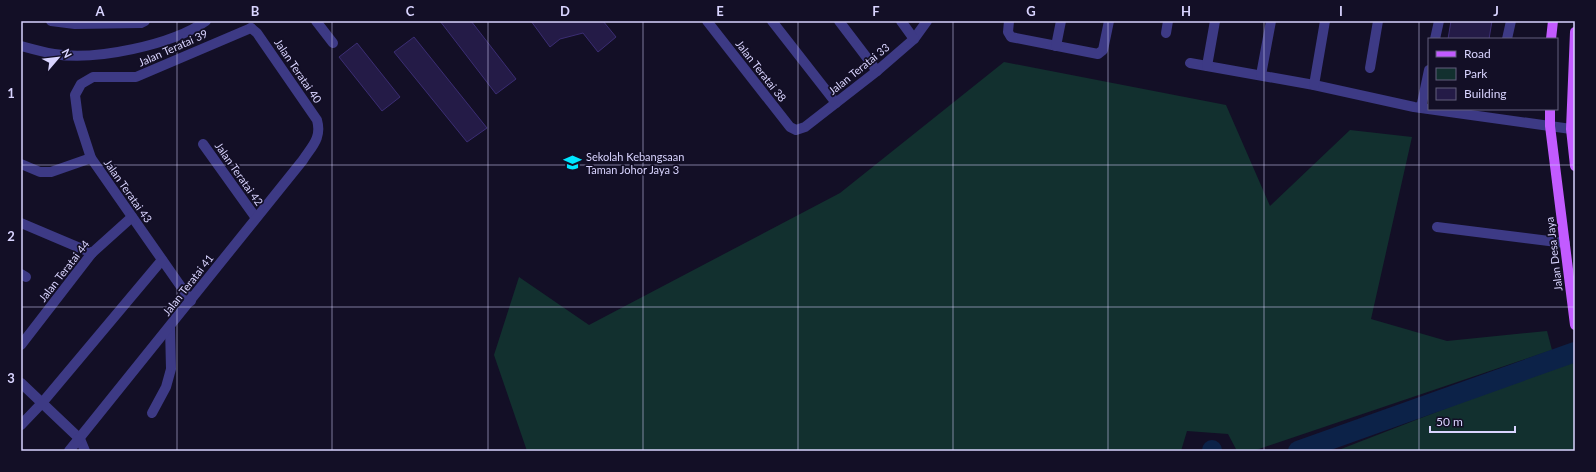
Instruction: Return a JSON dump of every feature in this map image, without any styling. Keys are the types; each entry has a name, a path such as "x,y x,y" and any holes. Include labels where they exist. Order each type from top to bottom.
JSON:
{"main road":[{"path":"1551,38 1553,21"},
{"path":"1575,32 1571,129 1575,166"},
{"name":"Jalan Desa Jaya","path":"1550,110 1550,126 1575,325"}],"street":[{"path":"51,21 75,24 141,23 145,21"},
{"path":"21,46 55,54 88,55 128,50 169,38 188,26 206,21"},
{"path":"316,21 333,44"},
{"name":"Jalan Teratai 38","path":"707,21 790,127 800,129"},
{"path":"772,21 836,103"},
{"path":"840,21 877,71"},
{"path":"901,21 914,38"},
{"name":"Jalan Teratai 33","path":"800,129 877,71 914,38 927,21"},
{"path":"1056,46 1061,21"},
{"path":"1008,25 1009,34 1014,38 1098,54 1104,47 1109,21"},
{"path":"1166,33 1168,21"},
{"path":"1207,66 1215,21"},
{"path":"1261,75 1271,21"},
{"path":"1314,85 1325,21"},
{"path":"1370,68 1378,21"},
{"path":"1435,38 1439,21"},
{"path":"1507,38 1511,21"},
{"name":"Jalan Teratai 39","path":"81,84 93,77 136,77 249,24"},
{"name":"Jalan Teratai 40","path":"249,24 257,33 318,120 320,130"},
{"path":"1190,63 1314,85 1428,109"},
{"path":"1421,108 1428,75"},
{"name":"Jalan Teratai 43","path":"81,84 75,95 78,118 91,158 191,301"},
{"path":"1445,110 1492,114 1571,129"},
{"name":"Jalan Teratai 41","path":"69,451 303,160 317,140 320,130"},
{"name":"Jalan Teratai 42","path":"203,144 256,218"},
{"path":"21,164 40,172 51,172 91,158"},
{"name":"Jalan Teratai 44","path":"21,345 24,334 59,299 92,253 132,217"},
{"path":"21,223 92,253"},
{"path":"1437,227 1565,243"},
{"path":"21,425 42,403 162,260"},
{"path":"152,413 166,387 171,369 170,327"},
{"path":"21,383 80,439 85,451"}],"green space":[{"path":"1004,62 1226,105 1270,206 1350,130 1412,137 1371,319 1447,341 1547,331 1552,350 1253,451 1237,451 1228,434 1187,431 1181,451 527,451 494,355 519,277 589,325 840,193"},
{"path":"1573,359 1575,373 1575,451 1336,451"}],"building":[{"path":"440,21 471,21 516,79 496,94"},
{"path":"531,21 603,21 616,37 598,52 583,33 560,39 550,47"},
{"path":"1451,21 1492,21 1489,38 1448,38"},
{"path":"414,37 487,128 467,142 394,52"},
{"path":"357,43 400,97 382,111 339,57"}],"waterway":[{"path":"1298,451 1575,352"}],"place":[{"name":"Sekolah Kebangsaan Taman Johor Jaya 3","path":"573,163"}]}
